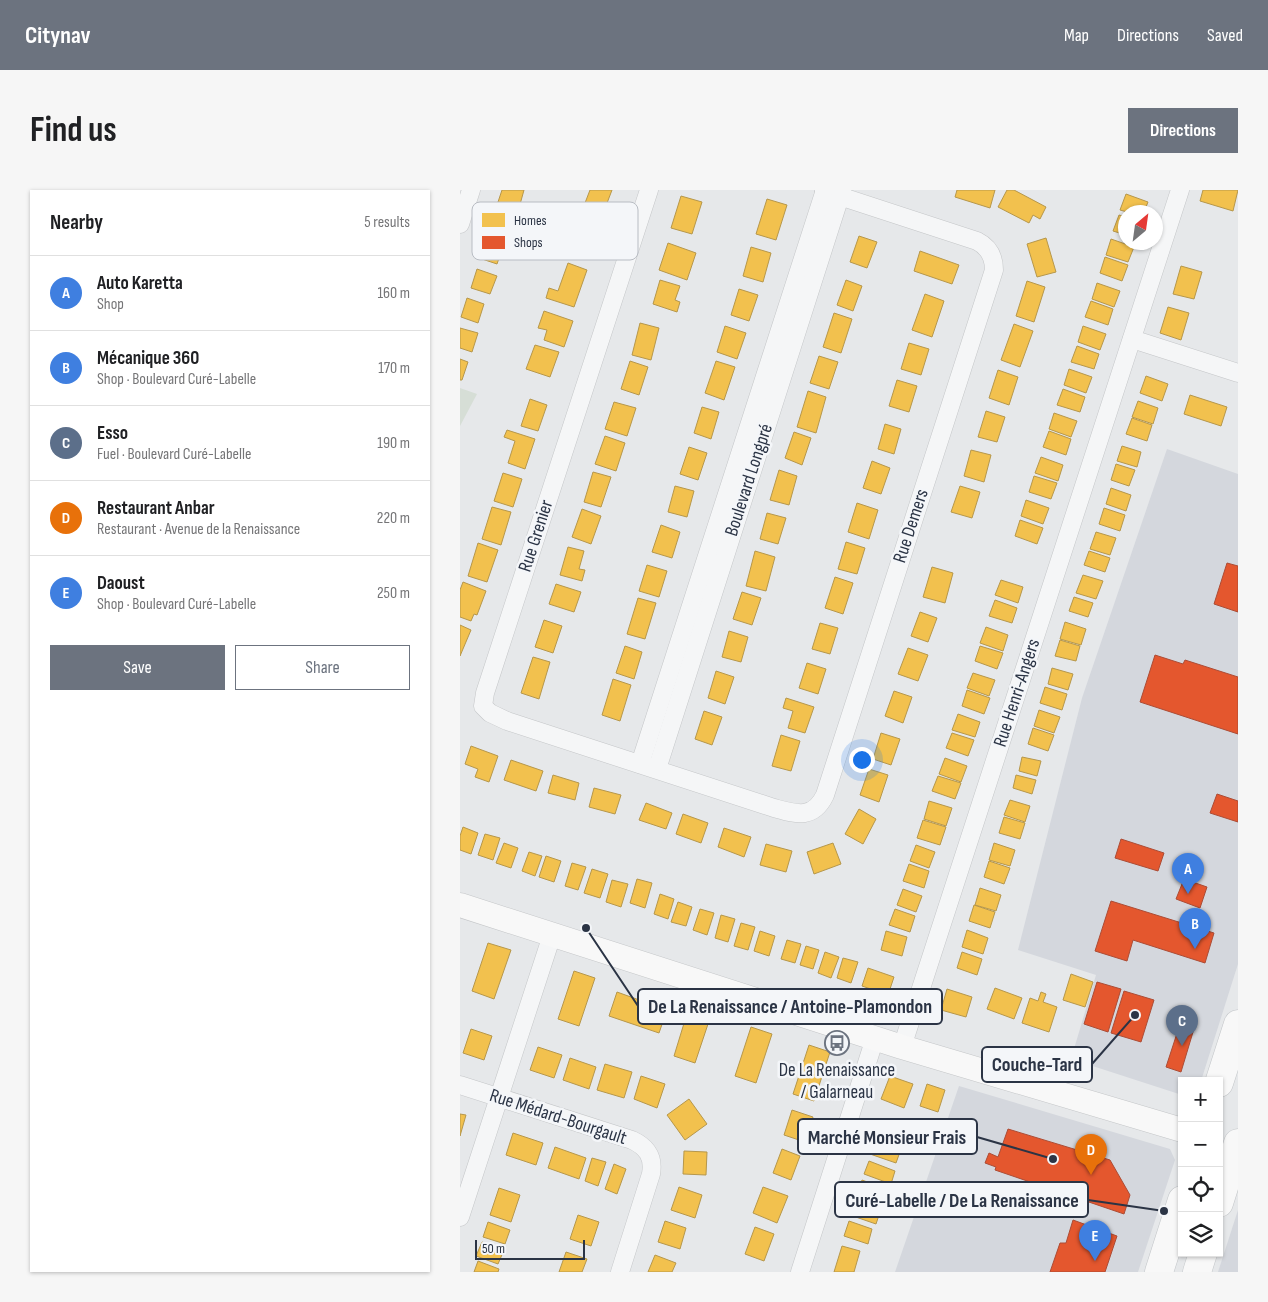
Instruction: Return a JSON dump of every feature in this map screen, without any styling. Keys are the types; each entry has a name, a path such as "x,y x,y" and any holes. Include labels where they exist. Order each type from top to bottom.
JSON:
{"main road":[{"path":"1221,1077 1238,1024"},
{"path":"1223,1186 1233,1145"},
{"path":"1159,1272 1178,1212"},
{"path":"1197,1272 1202,1257"}],"street":[{"path":"460,224 471,190"},
{"name":"Rue Grenier","path":"638,224 649,190"},
{"name":"Rue Henri-Angers","path":"902,1047 1180,190"},
{"name":"Boulevard Longpré","path":"648,767 833,192"},
{"name":"Rue Demers","path":"648,767 791,813 807,813 820,805 825,795 990,286 994,270 993,259 989,250 982,243 833,192"},
{"name":"Rue Grenier","path":"626,260 483,702 485,709 499,719 648,767"},
{"path":"1132,340 1238,373"},
{"path":"460,905 902,1047 1178,1129"},
{"path":"460,1217 552,935"},
{"path":"800,1272 875,1038"},
{"name":"Rue Médard-Bourgault","path":"460,1085 632,1140 649,1153 652,1162 651,1174 620,1272"}],"shaded area":[{"path":"460,388 477,394 460,426"},
{"path":"1167,449 1238,474 1238,964 1202,1077 1178,1077 1178,1094 1071,1059 1096,975 1018,950 1082,698"},
{"path":"959,1086 1170,1149 1175,1160 1138,1272 895,1272"},
{"path":"1238,1210 1238,1272 1218,1272"}],"building: Homes":[{"path":"502,190 524,190 521,202 498,202"},
{"path":"590,190 612,190 607,202 585,202"},
{"path":"957,190 995,190 990,208 955,197"},
{"path":"1007,190 1014,190 1046,207 1040,219 1033,215 1029,223 998,207"},
{"path":"1203,190 1238,190 1233,211 1200,201"},
{"path":"1126,194 1148,202 1147,205 1122,205"},
{"path":"681,196 702,202 692,234 671,228"},
{"path":"767,199 787,205 776,240 756,234"},
{"path":"1118,218 1118,233 1113,231"},
{"path":"859,236 877,242 867,268 850,262"},
{"path":"1046,238 1056,272 1037,277 1027,244"},
{"path":"1111,239 1118,241 1118,250 1133,250 1128,262 1106,255"},
{"path":"668,243 696,253 687,280 659,270"},
{"path":"751,247 771,253 763,282 743,276"},
{"path":"920,251 959,265 952,284 914,271"},
{"path":"1105,257 1128,265 1122,281 1100,273"},
{"path":"485,260 498,260 497,264"},
{"path":"568,263 587,270 574,307 546,298 549,288 558,291"},
{"path":"1181,266 1202,272 1194,299 1173,294"},
{"path":"477,269 497,276 490,294 471,288"},
{"path":"660,280 680,286 675,300 680,302 677,312 653,304"},
{"path":"846,280 862,286 853,311 837,305"},
{"path":"1027,281 1045,287 1034,322 1016,316"},
{"path":"1097,283 1120,291 1114,307 1092,299"},
{"path":"739,289 758,295 749,321 731,315"},
{"path":"925,294 944,301 932,337 912,330"},
{"path":"467,298 484,304 478,323 461,317"},
{"path":"1091,301 1113,309 1108,325 1085,317"},
{"path":"1168,307 1189,313 1181,340 1160,333"},
{"path":"544,311 573,321 564,347 544,340 547,330 538,328"},
{"path":"834,313 852,319 841,353 823,347"},
{"path":"640,323 659,328 651,360 632,355"},
{"path":"1014,324 1033,331 1020,367 1001,360"},
{"path":"725,326 746,333 737,359 717,352"},
{"path":"1083,326 1106,334 1100,350 1078,342"},
{"path":"460,328 478,333 472,352 460,348"},
{"path":"909,343 929,349 921,375 901,369"},
{"path":"535,345 559,352 550,377 526,369"},
{"path":"1077,346 1099,354 1094,369 1071,362"},
{"path":"819,356 838,362 829,389 810,383"},
{"path":"460,359 468,362 462,380 460,380"},
{"path":"630,361 648,367 639,395 621,389"},
{"path":"716,361 735,367 724,400 705,393"},
{"path":"1069,369 1092,377 1086,393 1064,385"},
{"path":"998,370 1018,377 1009,405 989,398"},
{"path":"1146,376 1168,384 1162,401 1140,393"},
{"path":"897,380 917,386 909,412 889,406"},
{"path":"1063,389 1085,397 1080,412 1057,405"},
{"path":"808,391 826,397 816,433 797,427"},
{"path":"1190,395 1227,407 1221,426 1184,414"},
{"path":"530,399 547,405 538,431 521,426"},
{"path":"1138,401 1158,408 1153,424 1132,417"},
{"path":"614,402 636,408 627,436 605,429"},
{"path":"702,407 719,412 711,439 694,433"},
{"path":"986,411 1005,417 997,442 978,437"},
{"path":"1054,413 1077,421 1071,437 1049,429"},
{"path":"1132,418 1152,425 1147,441 1126,434"},
{"path":"885,424 901,429 894,454 878,449"},
{"path":"507,430 535,439 525,469 508,463 515,441 504,437"},
{"path":"1049,431 1071,439 1066,455 1043,447"},
{"path":"794,432 811,438 802,465 785,458"},
{"path":"605,436 625,443 616,471 595,464"},
{"path":"1122,446 1141,452 1137,467 1117,461"},
{"path":"689,447 707,453 698,480 680,474"},
{"path":"971,450 991,455 984,482 964,476"},
{"path":"1041,457 1063,465 1058,481 1035,473"},
{"path":"872,461 890,468 881,494 863,488"},
{"path":"1116,464 1135,470 1129,486 1111,480"},
{"path":"779,470 797,476 789,505 770,500"},
{"path":"593,472 611,477 601,507 584,502"},
{"path":"503,473 522,479 513,507 494,501"},
{"path":"1034,476 1057,483 1051,499 1029,492"},
{"path":"675,486 694,491 687,517 668,512"},
{"path":"960,486 980,492 972,518 951,512"},
{"path":"1111,488 1131,495 1126,511 1106,504"},
{"path":"1026,500 1049,508 1043,524 1021,516"},
{"path":"857,503 878,510 869,539 848,532"},
{"path":"492,507 511,512 501,545 482,539"},
{"path":"1104,508 1125,515 1120,531 1099,524"},
{"path":"582,509 601,516 591,544 572,537"},
{"path":"767,513 786,518 778,544 760,539"},
{"path":"1020,520 1043,528 1037,544 1015,536"},
{"path":"661,525 680,532 672,558 652,552"},
{"path":"1096,532 1116,538 1110,555 1090,549"},
{"path":"846,542 865,548 857,574 838,569"},
{"path":"478,543 498,550 487,582 468,576"},
{"path":"568,547 584,551 579,569 585,570 582,581 560,575"},
{"path":"755,551 775,557 766,591 746,586"},
{"path":"1089,551 1110,558 1105,572 1084,565"},
{"path":"647,565 667,571 659,597 639,591"},
{"path":"932,567 953,573 945,603 923,597"},
{"path":"1083,575 1103,581 1096,599 1076,593"},
{"path":"835,577 853,583 843,614 825,608"},
{"path":"1001,580 1023,587 1018,603 995,595"},
{"path":"463,582 486,591 477,615 474,614 471,621 460,617 460,590"},
{"path":"556,584 581,592 574,612 549,604"},
{"path":"742,592 761,598 752,625 733,619"},
{"path":"1074,597 1093,603 1088,617 1069,611"},
{"path":"638,598 656,603 645,639 627,634"},
{"path":"995,600 1017,608 1012,623 989,616"},
{"path":"920,612 937,618 928,642 911,636"},
{"path":"544,620 562,626 553,653 535,647"},
{"path":"1065,622 1086,629 1081,645 1060,639"},
{"path":"820,623 838,628 830,654 812,649"},
{"path":"460,625 471,630 460,656"},
{"path":"986,627 1008,635 1003,651 980,643"},
{"path":"729,631 748,637 741,662 722,657"},
{"path":"1060,640 1080,646 1076,661 1055,656"},
{"path":"625,646 642,652 634,679 616,673"},
{"path":"980,646 1003,653 997,669 975,661"},
{"path":"908,648 928,655 918,681 898,674"},
{"path":"533,657 550,662 539,699 521,693"},
{"path":"807,663 826,669 818,694 799,688"},
{"path":"1052,668 1073,674 1068,690 1048,684"},
{"path":"716,671 734,677 725,704 708,698"},
{"path":"973,673 995,680 989,696 967,688"},
{"path":"613,679 631,685 620,721 602,715"},
{"path":"1045,687 1067,694 1062,710 1040,703"},
{"path":"967,690 990,698 984,714 962,706"},
{"path":"894,691 912,697 903,723 885,716"},
{"path":"786,698 814,707 805,733 788,728 793,711 783,708"},
{"path":"1039,710 1060,717 1054,733 1034,726"},
{"path":"704,711 722,717 712,745 695,739"},
{"path":"958,714 980,722 975,737 952,730"},
{"path":"1033,728 1054,735 1048,751 1028,744"},
{"path":"881,733 900,739 891,765 873,759"},
{"path":"952,733 974,740 968,756 946,748"},
{"path":"781,735 800,741 791,771 772,766"},
{"path":"471,746 498,756 489,782 475,777 478,769 465,764"},
{"path":"1022,757 1041,761 1037,776 1019,771"},
{"path":"945,758 967,766 961,782 939,774"},
{"path":"511,760 543,771 536,791 504,780"},
{"path":"869,769 888,775 879,802 860,795"},
{"path":"553,775 579,783 575,800 548,793"},
{"path":"1016,775 1036,780 1032,794 1013,788"},
{"path":"938,776 961,783 955,799 932,791"},
{"path":"594,788 621,795 615,814 589,807"},
{"path":"1010,800 1030,806 1025,822 1004,815"},
{"path":"929,801 952,808 946,826 924,819"},
{"path":"646,803 672,813 666,829 639,820"},
{"path":"859,809 876,819 863,844 845,834"},
{"path":"683,814 708,823 701,843 676,834"},
{"path":"1004,817 1025,823 1020,839 999,833"},
{"path":"923,820 946,827 940,845 917,838"},
{"path":"463,827 478,833 471,854 460,850 460,836"},
{"path":"724,828 751,837 744,857 718,847"},
{"path":"485,834 500,838 493,860 478,855"},
{"path":"504,843 518,848 511,868 496,863"},
{"path":"833,843 841,864 814,874 807,852"},
{"path":"994,843 1015,850 1010,866 989,860"},
{"path":"766,844 792,851 786,872 760,865"},
{"path":"916,845 935,852 929,868 910,861"},
{"path":"529,852 542,856 535,876 522,871"},
{"path":"546,856 561,861 554,882 539,877"},
{"path":"989,861 1010,868 1004,884 984,877"},
{"path":"572,863 586,867 578,890 565,886"},
{"path":"909,864 929,871 924,888 903,881"},
{"path":"592,869 608,874 600,898 584,893"},
{"path":"637,879 652,883 645,908 630,903"},
{"path":"612,880 628,884 621,907 606,902"},
{"path":"980,888 1001,895 996,911 975,905"},
{"path":"903,889 922,896 916,912 897,905"},
{"path":"660,894 674,899 668,919 654,914"},
{"path":"678,902 692,907 686,926 671,922"},
{"path":"974,905 995,912 990,928 969,921"},
{"path":"700,909 714,913 707,935 693,930"},
{"path":"895,909 915,916 910,932 889,925"},
{"path":"721,915 735,919 728,942 715,938"},
{"path":"741,923 755,927 748,950 734,946"},
{"path":"967,930 988,938 983,954 962,947"},
{"path":"760,931 775,936 769,956 754,951"},
{"path":"886,931 907,937 902,956 881,950"},
{"path":"787,940 801,944 795,963 781,959"},
{"path":"488,943 511,950 494,999 472,991"},
{"path":"806,946 819,950 813,969 800,965"},
{"path":"825,952 839,957 831,978 818,973"},
{"path":"962,952 982,959 977,975 957,968"},
{"path":"843,958 858,962 851,983 837,978"},
{"path":"868,968 894,977 888,995 862,986"},
{"path":"574,971 595,978 579,1026 558,1019"},
{"path":"1071,974 1093,982 1085,1007 1063,1000"},
{"path":"995,988 1022,998 1014,1019 987,1009"},
{"path":"947,989 972,997 966,1017 941,1010"},
{"path":"617,992 667,1010 659,1033 609,1016"},
{"path":"1041,992 1046,994 1043,1002 1057,1007 1049,1032 1022,1023 1030,998 1038,1001"},
{"path":"689,1007 711,1015 695,1063 674,1056"},
{"path":"751,1027 772,1034 756,1083 735,1076"},
{"path":"471,1029 492,1036 484,1060 463,1053"},
{"path":"809,1045 830,1052 814,1101 793,1094"},
{"path":"538,1047 562,1055 554,1078 530,1070"},
{"path":"570,1058 596,1067 589,1089 563,1080"},
{"path":"605,1064 632,1072 624,1098 597,1090"},
{"path":"641,1076 665,1084 657,1108 634,1099"},
{"path":"890,1076 913,1084 904,1108 881,1099"},
{"path":"927,1084 945,1090 938,1112 920,1106"},
{"path":"689,1099 707,1124 685,1140 667,1115"},
{"path":"792,1110 813,1117 805,1142 784,1135"},
{"path":"460,1114 466,1115 460,1136"},
{"path":"513,1133 543,1143 536,1165 506,1155"},
{"path":"875,1140 901,1149 896,1163 870,1154"},
{"path":"555,1147 586,1158 579,1179 548,1168"},
{"path":"782,1149 800,1156 791,1180 773,1173"},
{"path":"684,1151 707,1152 706,1175 683,1174"},
{"path":"592,1158 606,1162 598,1186 585,1181"},
{"path":"869,1161 895,1171 891,1184 864,1174"},
{"path":"614,1164 626,1169 617,1194 605,1189"},
{"path":"862,1180 886,1189 881,1203 857,1194"},
{"path":"679,1187 702,1195 695,1218 671,1210"},
{"path":"763,1187 788,1196 777,1223 753,1213"},
{"path":"499,1188 520,1195 511,1222 490,1215"},
{"path":"855,1200 881,1209 876,1224 850,1215"},
{"path":"578,1215 599,1222 591,1246 570,1239"},
{"path":"665,1221 686,1228 680,1249 658,1242"},
{"path":"849,1221 872,1229 868,1244 844,1236"},
{"path":"488,1222 510,1230 505,1244 483,1237"},
{"path":"755,1227 774,1234 764,1261 745,1254"},
{"path":"482,1242 504,1250 498,1264 476,1256"},
{"path":"842,1246 860,1251 854,1272 834,1272"},
{"path":"566,1252 587,1259 582,1272 559,1272"},
{"path":"655,1255 676,1263 672,1272 648,1272"},
{"path":"478,1261 499,1269 498,1272 474,1272"}],"building: Shops":[{"path":"1227,563 1238,566 1238,612 1214,604"},
{"path":"1155,655 1183,664 1185,660 1238,677 1238,734 1140,702"},
{"path":"1217,794 1238,801 1238,822 1210,813"},
{"path":"1121,839 1164,853 1158,871 1115,858"},
{"path":"1184,879 1207,887 1200,908 1176,899"},
{"path":"1111,901 1214,933 1205,963 1133,940 1127,961 1095,951"},
{"path":"1097,982 1121,989 1108,1032 1084,1024"},
{"path":"1124,991 1154,1000 1141,1042 1111,1033"},
{"path":"1182,1018 1196,1022 1181,1072 1166,1067"},
{"path":"1008,1129 1110,1160 1130,1195 1124,1214 995,1170 996,1167 985,1163 989,1153 998,1157"},
{"path":"1073,1220 1117,1236 1105,1272 1050,1272 1060,1243 1066,1243"}],"place":[{"name":"Auto Karetta","path":"1188,894"},
{"name":"De La Renaissance / Antoine-Plamondon","path":"586,928"},
{"name":"Mécanique 360","path":"1195,949"},
{"name":"Couche-Tard","path":"1135,1015"},
{"name":"De La Renaissance / Galarneau","path":"837,1043"},
{"name":"Esso","path":"1182,1046"},
{"name":"Marché Monsieur Frais","path":"1053,1159"},
{"name":"Restaurant Anbar","path":"1091,1175"},
{"name":"Curé-Labelle / De La Renaissance","path":"1164,1211"},
{"name":"Daoust","path":"1095,1261"}]}
